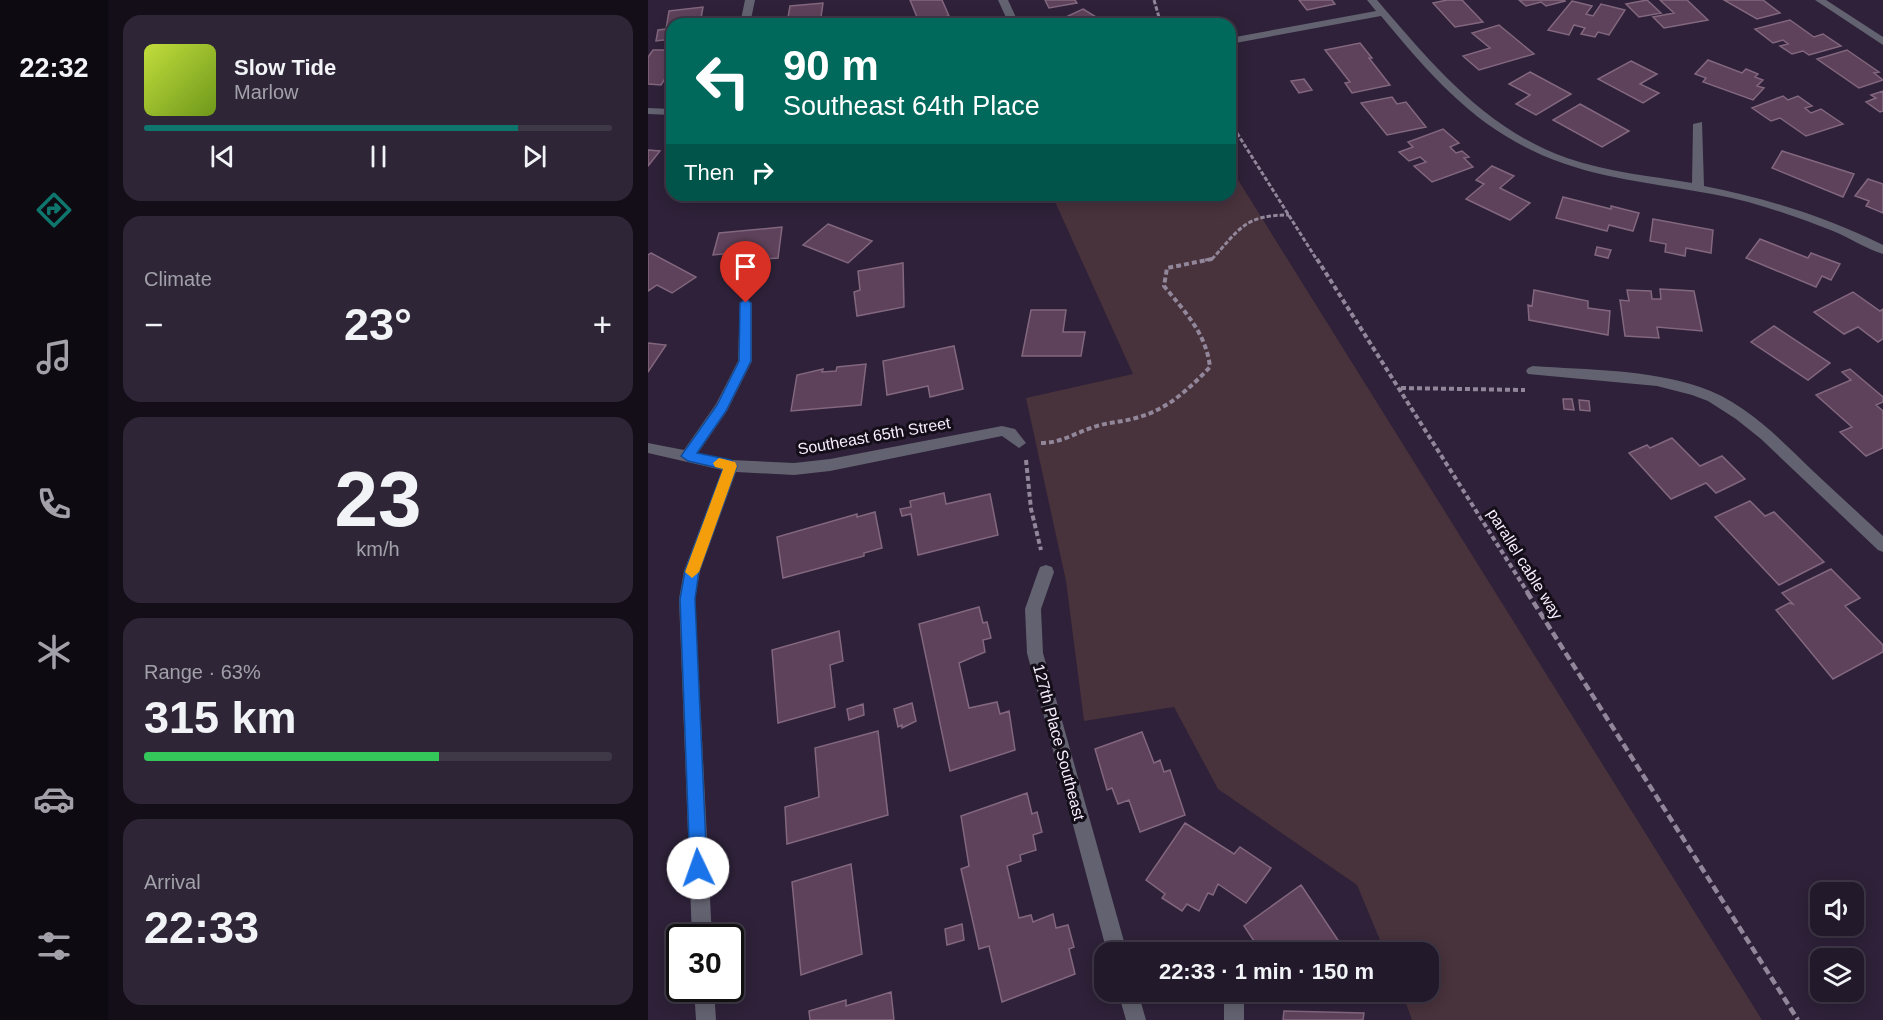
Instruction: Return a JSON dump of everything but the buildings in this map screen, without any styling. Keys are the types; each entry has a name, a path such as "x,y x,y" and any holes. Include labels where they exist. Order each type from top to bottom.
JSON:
{"street":[{"path":"746,18 750,0"},
{"path":"1003,0 1011,18"},
{"path":"1372,0 1447,86 1491,123 1522,143 1583,167 1619,176 1698,188 1797,214 1883,250"},
{"path":"1820,0 1883,42"},
{"path":"1236,40 1383,13"},
{"path":"648,111 666,112"},
{"path":"1698,123 1698,188"},
{"path":"688,456 722,407 745,361 746,303"},
{"path":"1533,372 1631,378 1669,383 1696,391 1741,413 1883,546"},
{"name":"Southeast 65th Street","path":"648,448 731,466 794,469 830,465 1002,431 1010,433 1019,443"},
{"path":"701,924 687,599 692,571 731,466"},
{"name":"127th Place Southeast","path":"1046,572 1033,609 1035,653 1114,942"},
{"path":"704,1002 705,1020"},
{"path":"1131,1002 1136,1020"},
{"path":"1234,1002 1234,1020"}],"path":[{"path":"1154,0 1159,18"},
{"name":"parallel cable way","path":"1236,131 1798,1020"},
{"path":"1019,443 1061,443 1092,427 1144,416 1168,405 1197,381 1210,367 1209,348 1203,333 1164,286 1167,268 1212,259 1246,222 1274,215 1289,215"},
{"path":"1400,388 1528,390 1533,372"},
{"path":"1026,458 1031,508 1046,572"}],"shaded area":[{"path":"1236,177 1762,1020 1412,1020 1406,1002 1439,1002 1439,942 1381,942 1357,885 1218,789 1174,707 1084,721 1066,581 1026,398 1133,374 1055,201 1236,201"}],"slow traffic":[{"path":"692,572 731,466 719,463"}],"route":[{"path":"698,868 687,599 692,571 731,466 688,456 722,407 745,361 746,303"}]}
